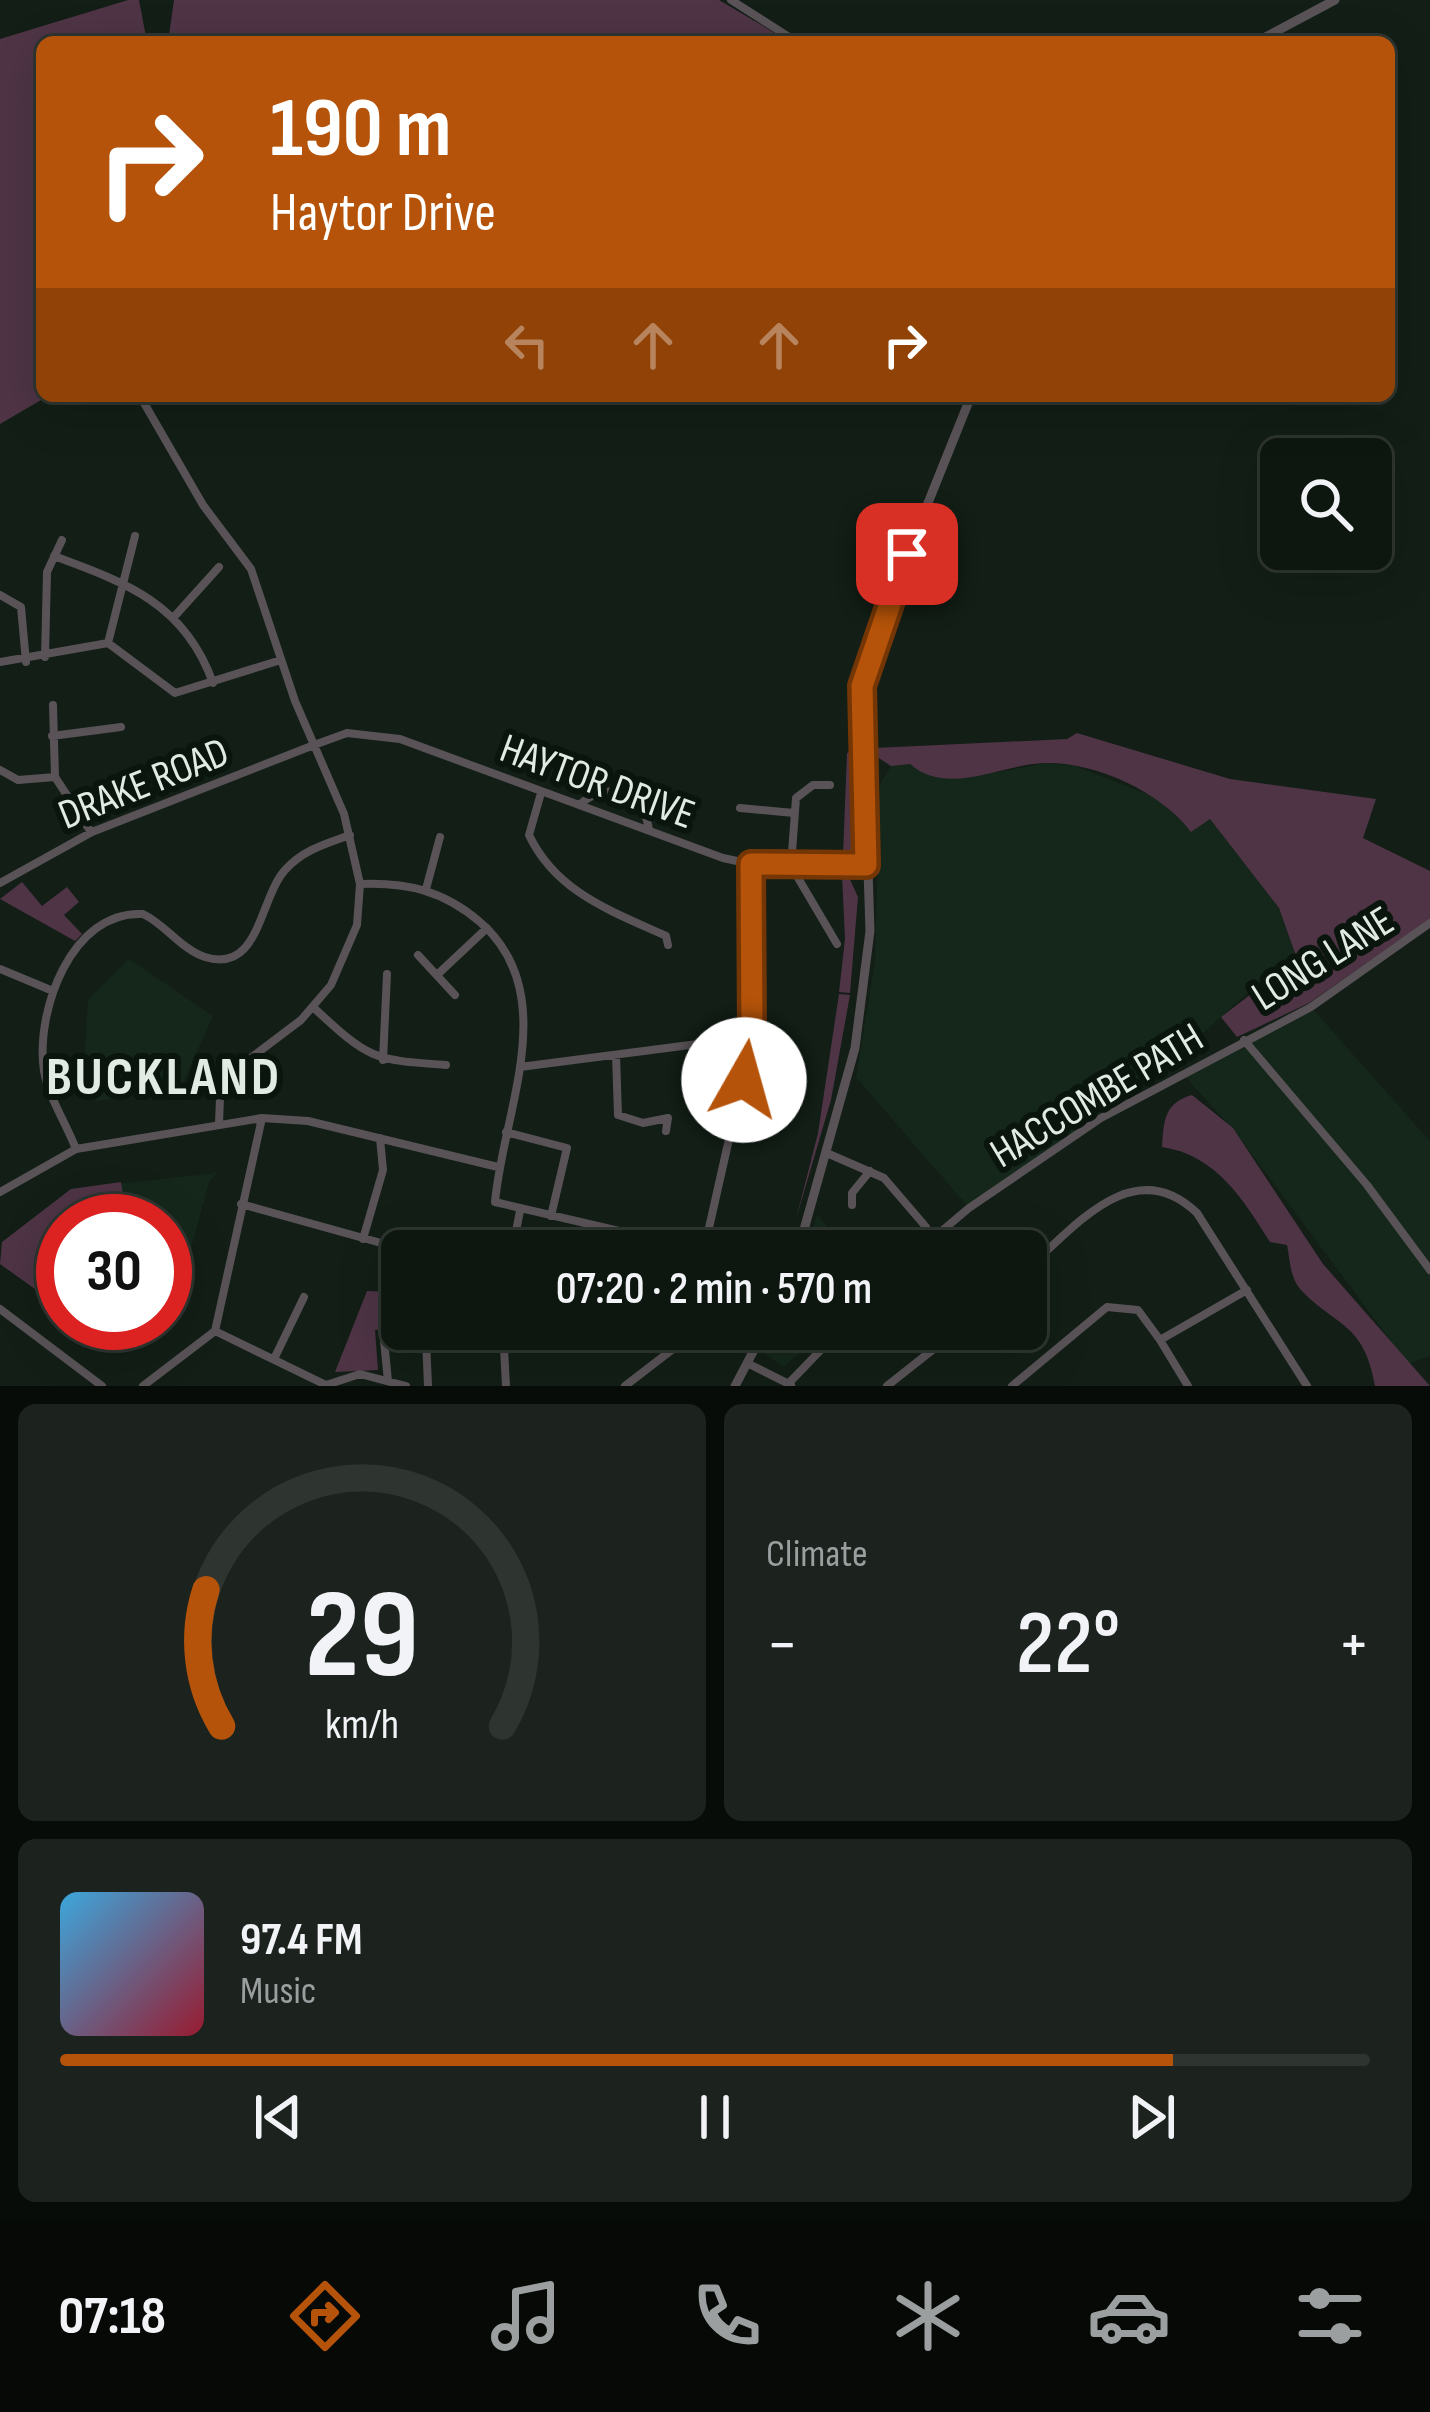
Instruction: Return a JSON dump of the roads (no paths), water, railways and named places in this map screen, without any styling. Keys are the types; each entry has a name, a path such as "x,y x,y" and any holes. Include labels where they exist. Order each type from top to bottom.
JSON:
{"street":[{"path":"730,0 787,36"},
{"path":"1267,36 1335,0"},
{"path":"143,402 203,506 251,569 281,660 350,835 360,884 357,925 348,954 314,1008 232,1072 220,1098 219,1123"},
{"path":"805,1230 829,1154 857,1031 870,931 862,686 892,590 969,402"},
{"path":"108,643 135,536"},
{"path":"45,657 45,588 62,540"},
{"path":"54,556 123,582 173,618 200,645 213,682"},
{"path":"173,618 218,567"},
{"path":"0,595 21,607 26,662"},
{"path":"0,662 26,662 108,643 175,693 281,660"},
{"path":"53,705 55,777 92,832"},
{"path":"52,736 121,727"},
{"name":"HAYTOR DRIVE","path":"314,745 347,733 400,739 751,864 866,865"},
{"name":"DRAKE ROAD","path":"0,884 92,832 314,745"},
{"path":"0,770 18,780 55,777"},
{"path":"830,785 802,791 794,813 791,866 837,944"},
{"path":"579,805 596,790 633,797 646,810 649,830"},
{"path":"541,793 529,835 544,863 564,886 666,936 668,945"},
{"path":"740,808 794,813"},
{"path":"76,1149 44,1070 45,1013 53,991 88,939 114,919 132,914 154,919 200,956 236,957 249,947 281,873 308,849 350,835"},
{"path":"426,889 440,837"},
{"path":"710,1230 752,1037 751,864"},
{"path":"360,884 393,882 426,889 463,908 507,952 524,995 520,1066 495,1202 606,1230"},
{"name":"LONG LANE","path":"1244,1040 1311,1007 1430,923"},
{"path":"438,974 487,928"},
{"path":"418,955 455,995"},
{"path":"0,969 53,991"},
{"path":"383,1060 387,974"},
{"path":"314,1008 361,1052 383,1060 446,1065"},
{"path":"520,1066 752,1037"},
{"name":"HACCOMBE PATH","path":"944,1230 1101,1118 1244,1040 1367,1185 1430,1270"},
{"path":"616,1055 618,1114 643,1123 668,1118 666,1131"},
{"path":"0,1192 76,1149 262,1118 308,1121 498,1167"},
{"path":"143,1386 214,1330 241,1204 258,1157 262,1118"},
{"path":"506,1132 567,1148 551,1216"},
{"path":"363,1239 382,1172 380,1138"},
{"path":"829,1154 884,1178 926,1227"},
{"path":"852,1205 853,1193 870,1171"},
{"path":"1047,1252 1111,1196 1144,1188 1170,1192 1197,1213 1307,1386"},
{"path":"241,1204 381,1244"},
{"path":"516,1230 520,1211"},
{"path":"1160,1340 1247,1290"},
{"path":"274,1359 304,1297"},
{"path":"1012,1386 1107,1307 1138,1310 1188,1386"},
{"path":"0,1309 102,1386"},
{"path":"214,1330 323,1385 360,1375 406,1386"},
{"path":"384,1350 388,1381"},
{"path":"426,1350 428,1386"},
{"path":"504,1350 506,1386"},
{"path":"625,1386 672,1350"},
{"path":"735,1386 757,1350"},
{"path":"751,1365 790,1385 822,1350"},
{"path":"887,1386 932,1350"}],"district":[{"name":"BUCKLAND","path":"164,1075"}]}
